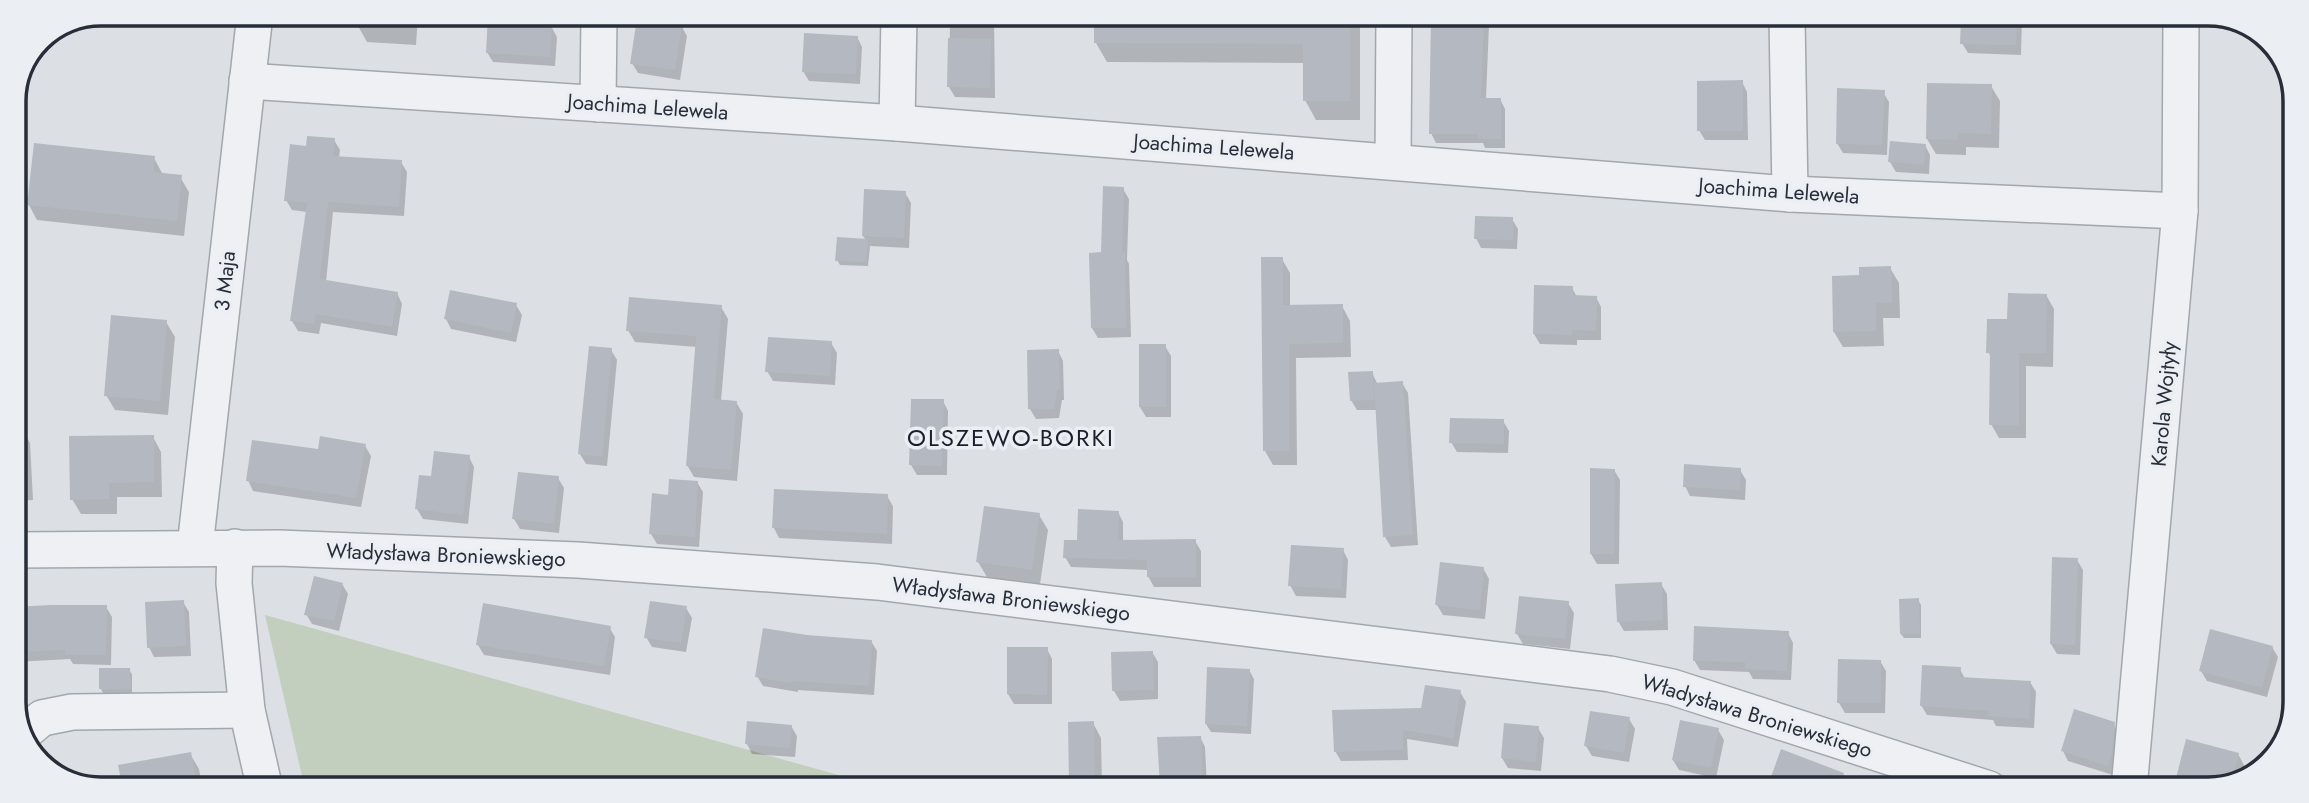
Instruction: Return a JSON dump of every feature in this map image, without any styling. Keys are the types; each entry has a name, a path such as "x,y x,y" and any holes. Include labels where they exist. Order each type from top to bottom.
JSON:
{"street":[{"name":"3 Maja","path":"195,547 254,26"},
{"path":"598,104 599,26"},
{"path":"897,123 899,26"},
{"path":"1393,161 1394,26"},
{"path":"1787,26 1790,194"},
{"name":"Karola Wojtyły","path":"2130,777 2180,211 2181,26"},
{"name":"Joachima Lelewela","path":"247,81 897,123 1790,194 2180,211"},
{"path":"235,547 234,583 247,710 262,777"},
{"name":"Władysława Broniewskiego","path":"26,550 235,547 578,560 877,582 1610,674 1672,687 1952,777"},
{"path":"31,727 42,718 72,712 247,710"}],"green space":[{"path":"265,615 846,777 302,777"}],"building":[{"path":"487,26 552,26 550,57 486,53"},
{"path":"636,26 682,26 675,70 630,64"},
{"path":"1094,26 1350,26 1350,101 1303,101 1303,44 1094,43"},
{"path":"1431,26 1484,26 1481,98 1501,98 1501,139 1478,139 1478,134 1429,134"},
{"path":"1961,26 2017,26 2016,45 1960,44"},
{"path":"804,33 858,36 856,74 802,72"},
{"path":"948,38 991,39 990,88 947,87"},
{"path":"1743,80 1743,131 1697,131 1697,81"},
{"path":"1927,83 1992,84 1991,134 1958,133 1958,140 1926,139"},
{"path":"1837,88 1885,90 1882,145 1836,144"},
{"path":"307,136 335,138 333,156 402,160 399,207 328,202 320,279 398,292 392,327 316,314 314,324 290,321 307,203 284,201 290,144 306,146"},
{"path":"1890,141 1926,144 1924,165 1888,162"},
{"path":"34,143 155,156 153,172 182,175 177,221 27,205"},
{"path":"1103,186 1124,187 1122,252 1125,252 1126,328 1091,328 1089,253 1101,252"},
{"path":"864,189 906,191 904,238 862,236"},
{"path":"1475,216 1513,217 1513,240 1474,239"},
{"path":"837,237 868,239 866,262 835,261"},
{"path":"1261,257 1283,257 1283,305 1343,304 1343,343 1289,344 1289,451 1263,451"},
{"path":"1891,266 1892,303 1876,303 1876,331 1833,332 1832,276 1859,275 1859,267"},
{"path":"1534,285 1573,286 1573,295 1597,296 1596,331 1572,330 1572,335 1533,334"},
{"path":"450,290 517,303 511,333 444,319"},
{"path":"2008,293 2047,294 2046,353 2019,353 2019,425 1989,425 1990,353 1986,353 1987,319 2007,319"},
{"path":"629,297 722,305 714,399 737,401 731,470 686,466 696,336 626,331"},
{"path":"111,315 167,320 160,401 104,396"},
{"path":"768,337 832,341 830,376 765,372"},
{"path":"1139,344 1166,344 1166,407 1139,407"},
{"path":"589,346 612,348 602,457 578,454"},
{"path":"1059,349 1060,390 1057,390 1054,409 1028,409 1027,350"},
{"path":"1373,371 1374,400 1350,401 1348,372"},
{"path":"1403,381 1413,535 1383,537 1374,383"},
{"path":"911,399 944,399 942,466 909,465"},
{"path":"1450,418 1504,419 1504,444 1449,443"},
{"path":"154,435 154,482 109,483 109,499 70,500 69,436"},
{"path":"320,436 366,444 356,498 246,481 252,440 318,449"},
{"path":"434,451 470,455 463,515 415,509 419,475 431,476"},
{"path":"1684,464 1741,468 1740,490 1683,487"},
{"path":"1590,468 1615,469 1614,554 1590,554"},
{"path":"518,472 559,476 554,524 512,519"},
{"path":"669,479 698,481 695,537 649,534 652,493 668,495"},
{"path":"774,489 888,494 887,534 772,528"},
{"path":"984,506 1040,513 1032,570 976,562"},
{"path":"1078,509 1119,511 1118,540 1196,539 1196,577 1147,577 1147,560 1063,558 1064,540 1077,540"},
{"path":"1291,545 1344,548 1341,589 1288,586"},
{"path":"2052,557 2078,558 2075,645 2050,644"},
{"path":"1440,562 1484,567 1480,610 1435,605"},
{"path":"314,576 343,583 334,621 304,615"},
{"path":"1662,582 1663,620 1617,622 1615,584"},
{"path":"1519,596 1569,601 1565,639 1515,634"},
{"path":"1919,598 1920,634 1900,634 1899,599"},
{"path":"184,600 186,646 147,648 145,602"},
{"path":"650,601 687,606 681,643 644,638"},
{"path":"483,603 611,626 604,666 476,645"},
{"path":"107,605 106,655 65,655 65,650 26,652 26,606"},
{"path":"1694,626 1789,631 1787,671 1745,669 1745,662 1693,661"},
{"path":"763,628 807,635 872,640 869,686 792,683 755,677"},
{"path":"2210,629 2273,646 2262,688 2199,671"},
{"path":"1007,647 1048,647 1047,695 1007,694"},
{"path":"1153,651 1154,690 1112,691 1111,652"},
{"path":"1838,659 1881,660 1881,703 1837,703"},
{"path":"1922,665 1961,667 1960,677 2031,681 2029,719 1988,716 1989,711 1920,706"},
{"path":"1207,667 1250,669 1247,726 1205,724"},
{"path":"99,668 130,668 131,689 99,689"},
{"path":"1425,685 1461,690 1453,738 1403,730 1403,750 1334,752 1332,710 1421,708"},
{"path":"2074,709 2115,722 2108,766 2061,751"},
{"path":"1590,711 1630,717 1624,753 1584,746"},
{"path":"1680,720 1719,728 1711,768 1672,760"},
{"path":"747,721 792,725 790,748 745,744"},
{"path":"1094,721 1095,777 1069,777 1068,722"},
{"path":"1504,723 1539,726 1536,762 1501,758"},
{"path":"1201,736 1203,777 1159,777 1157,737"},
{"path":"2186,739 2239,753 2232,773 2208,777 2176,777"},
{"path":"1781,749 1844,773 1842,777 1771,777"},
{"path":"191,752 196,777 120,777 118,765"}],"district":[{"name":"OLSZEWO-BORKI","path":"1011,438"}]}
